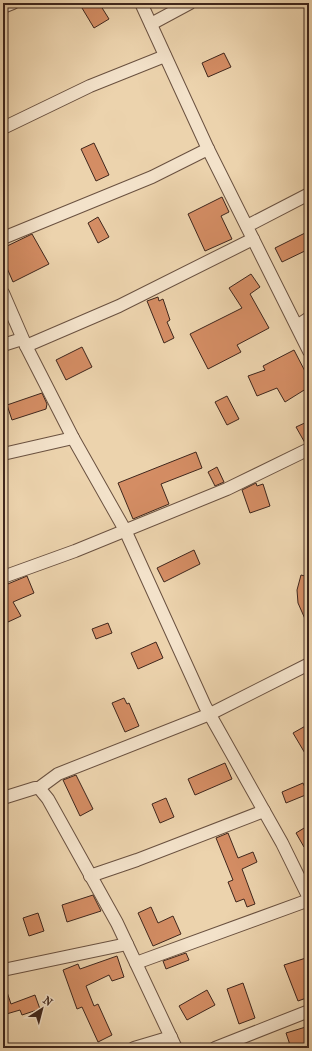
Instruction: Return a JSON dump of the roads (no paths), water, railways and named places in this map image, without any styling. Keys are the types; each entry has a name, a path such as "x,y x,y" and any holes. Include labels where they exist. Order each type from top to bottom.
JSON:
{"street":[{"path":"3,7 13,3"},
{"path":"141,3 208,149 309,351"},
{"path":"151,24 190,3"},
{"path":"3,128 90,86 165,56"},
{"path":"3,238 152,177 208,149"},
{"path":"247,226 309,194"},
{"path":"3,345 24,342 119,306 253,239"},
{"path":"3,293 24,342 73,438 125,530 210,714 264,811 309,899 136,963"},
{"path":"297,326 309,318"},
{"path":"3,454 73,438"},
{"path":"3,577 75,551 227,489 309,449"},
{"path":"3,798 39,788 58,774 210,714 309,664"},
{"path":"39,788 48,799 127,944 174,1043 134,1048"},
{"path":"90,876 137,860 264,811"},
{"path":"3,970 127,944"},
{"path":"215,1048 309,1011"}]}
